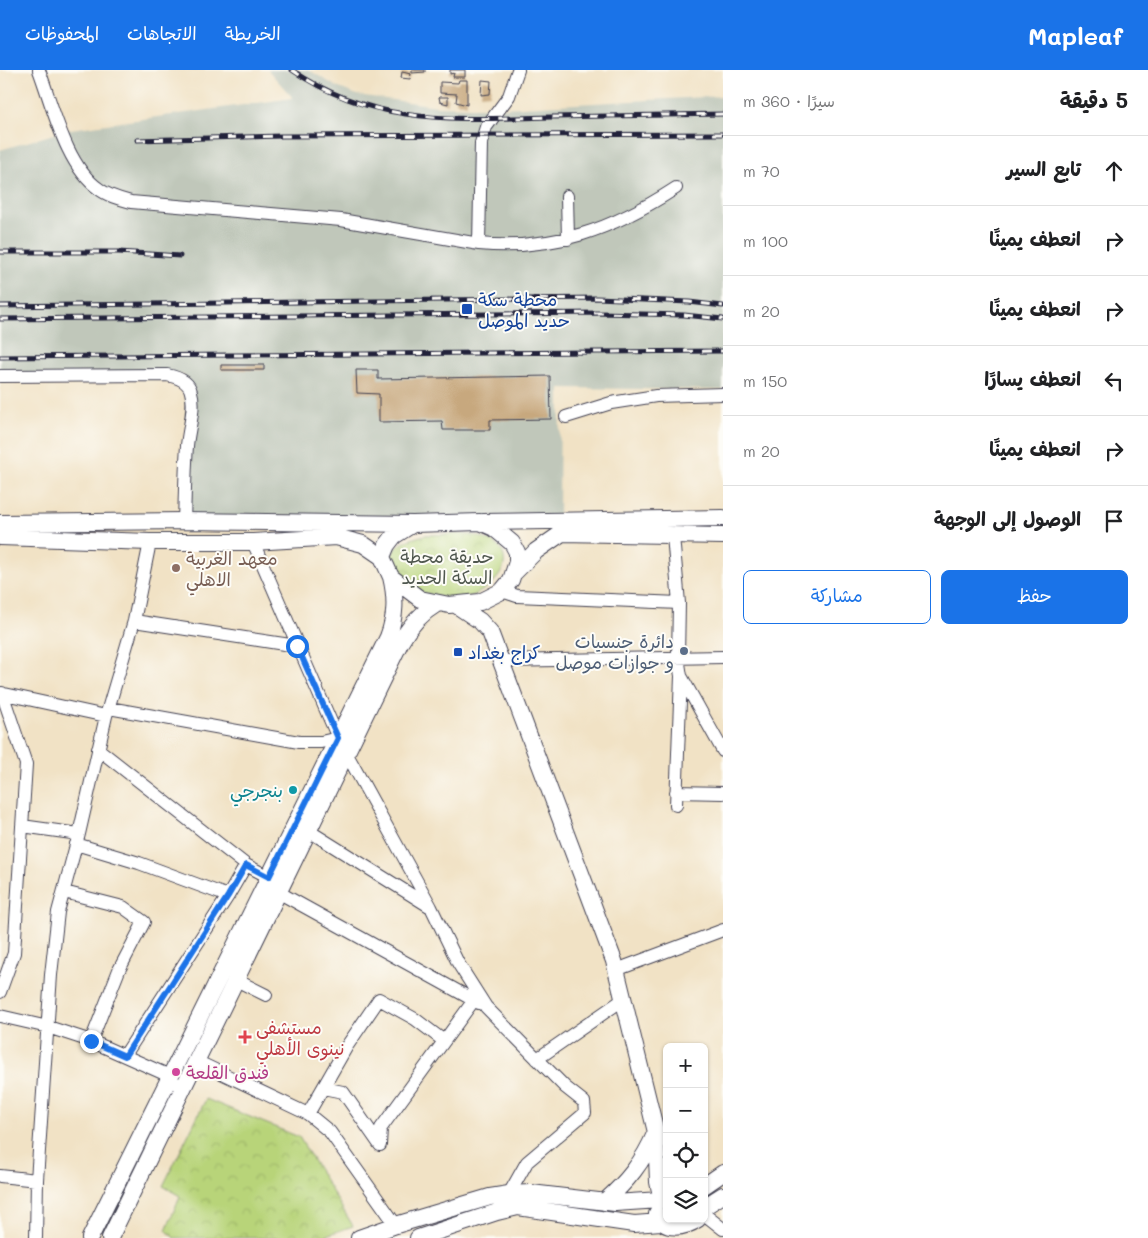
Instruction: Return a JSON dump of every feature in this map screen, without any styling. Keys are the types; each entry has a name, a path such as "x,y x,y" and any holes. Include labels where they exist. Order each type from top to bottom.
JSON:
{"main road":[{"path":"0,523 184,521 413,524 723,518"},
{"path":"480,522 494,528 512,543 516,552 515,572"},
{"path":"382,557 386,545 394,536 413,524"},
{"path":"391,577 420,599 456,605 480,602 499,592 511,580 515,572 536,551 562,533 723,536"},
{"path":"0,537 150,542 253,542 336,537 362,544 382,557 391,577 395,601 392,625 388,637 90,1238"},
{"path":"490,632 492,606 499,592"},
{"path":"110,1238 406,633 420,616 438,603"},
{"path":"359,1238 490,1197 518,1207 634,1224 661,1222 656,1212 663,1199 658,1182 656,1132 616,970 490,632 480,621 456,605"},
{"path":"656,1132 663,1141"},
{"path":"604,1202 621,1188 635,1170 647,1152 656,1132"},
{"path":"708,1183 723,1173"},
{"path":"418,1238 531,1193 626,1203 663,1199"},
{"path":"708,1204 723,1195"},
{"path":"663,1223 671,1227 690,1223"}],"street":[{"path":"39,70 72,157 94,185 110,195 131,202 341,220 479,244 532,245 568,239 609,226 634,214 676,188"},
{"path":"479,244 481,144 486,128 513,87 518,70"},
{"path":"567,196 568,239"},
{"path":"0,376 167,375 179,378 188,385 192,392 187,446 184,521"},
{"path":"566,417 611,402 656,396 723,394"},
{"path":"672,536 679,603 678,657 681,676 676,805"},
{"path":"36,1238 37,1180 51,975 58,912 78,839 107,712 134,621 150,542"},
{"path":"253,542 338,738 431,907 458,963 486,1007 565,1087 584,1102 586,1113 528,1162 508,1202"},
{"path":"499,592 517,596 679,603"},
{"path":"134,621 297,646"},
{"path":"502,661 723,657"},
{"path":"681,676 723,751"},
{"path":"0,992 14,953 26,764 1,693 107,712 299,742 321,742 338,738"},
{"path":"98,749 246,865 269,877"},
{"path":"676,792 723,793"},
{"path":"22,826 78,839 228,896"},
{"path":"308,831 431,907"},
{"path":"125,1056 246,865"},
{"path":"64,892 123,907 144,922 119,970 91,1041"},
{"path":"278,892 486,1007"},
{"path":"616,970 723,930"},
{"path":"236,980 266,994"},
{"path":"308,1114 347,1046 379,999 415,1019 444,1041"},
{"path":"537,1059 624,999"},
{"path":"323,1088 343,1092 380,1144 381,1128 474,1000"},
{"path":"0,1016 48,1027 91,1041 155,1069 170,1077 183,1089"},
{"path":"196,1061 308,1114 330,1132 396,1225"},
{"path":"0,1176 37,1180"},
{"path":"708,1217 723,1229"}],"shaded area":[{"path":"268,70 309,70 339,88 357,95 436,106 503,108 723,96 723,390 560,388 559,521 184,521 187,446 184,375 0,375 0,150 71,129 293,98"}],"green space":[{"name":"حديقة محطة السكة الحديد","path":"426,535 474,535 493,543 501,550 504,558 499,576 482,591 462,598 436,596 414,588 403,580 390,560 392,554 399,546 409,540"},
{"path":"206,1099 299,1137 353,1226 318,1238 174,1238 166,1230 180,1196 163,1186"}],"building":[{"path":"412,70 425,70 425,72 412,73"},
{"path":"450,70 465,70 465,77 453,77 454,73 450,74"},
{"path":"402,72 411,74 410,79 401,78"},
{"path":"459,80 467,80 467,105 456,102 457,94 440,93 440,82 458,83"},
{"path":"482,80 491,81 490,94 481,95"},
{"path":"439,97 448,97 448,104 440,102"},
{"path":"221,365 264,365 264,370 221,370"},
{"path":"356,370 378,370 378,379 550,376 551,419 490,420 490,430 443,430 442,421 379,422 379,394 357,393"}],"railway":[{"path":"292,70 323,88 354,102 417,116 482,119 723,114"},
{"path":"137,140 281,136 723,134"},
{"path":"0,252 119,252 180,256"},
{"path":"0,306 597,298 689,302 723,306"},
{"path":"0,319 599,313 684,315 723,319"},
{"path":"0,357 723,351"}],"place":[{"name":"محطة سكة حديد الموصل","path":"467,309"},
{"name":"معهد الغربية الاهلي","path":"176,568"},
{"name":"دائرة جنسيات و جوازات موصل","path":"684,651"},
{"name":"كراج بغداد","path":"458,652"},
{"name":"بنجرجي","path":"293,790"},
{"name":"مستشفى نينوى الأهلي","path":"245,1037"},
{"name":"فندق القلعة","path":"176,1072"}],"route":[{"path":"91,1041 125,1056 246,865 269,877 338,738 297,646"}]}
